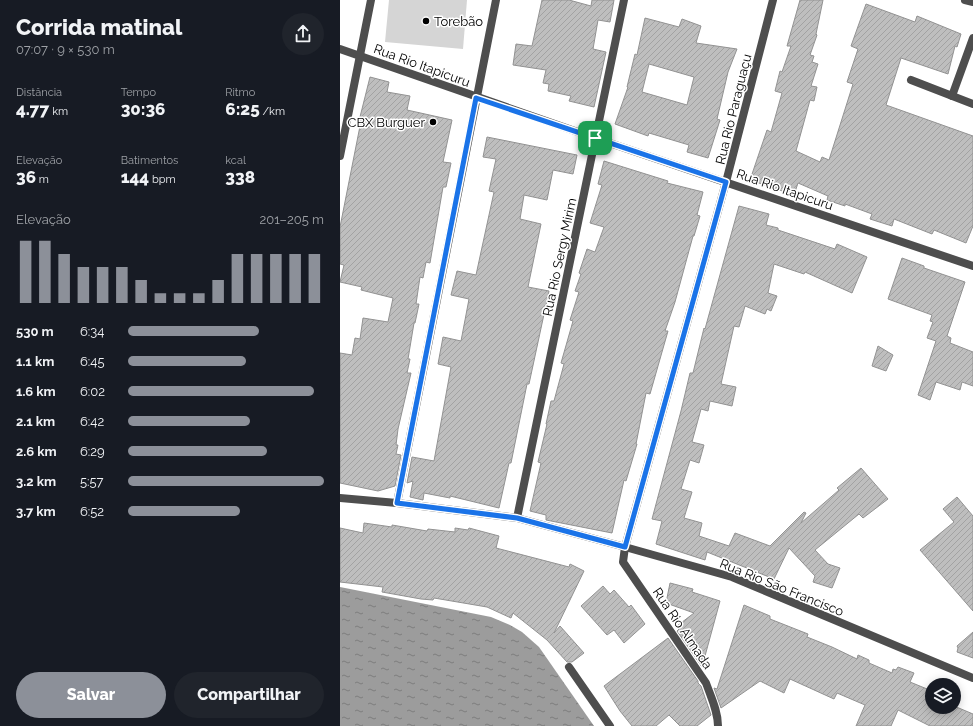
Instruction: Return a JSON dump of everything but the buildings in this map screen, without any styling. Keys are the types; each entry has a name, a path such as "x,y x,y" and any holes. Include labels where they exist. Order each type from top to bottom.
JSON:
{"street":[{"path":"340,156 371,0"},
{"path":"397,503 496,0"},
{"name":"Rua Rio Sergy Mirim","path":"517,518 624,0"},
{"name":"Rua Rio Paraguaçu","path":"625,547 726,182 773,0"},
{"path":"965,0 973,2"},
{"path":"952,96 973,38"},
{"name":"Rua Rio Itapicuru","path":"340,49 476,98 973,266"},
{"path":"911,80 973,104"},
{"name":"Rua Rio São Francisco","path":"340,498 397,503 517,518 732,577 973,678"},
{"name":"Rua Rio Almada","path":"625,547 623,562 706,683 713,701 718,726"},
{"path":"569,667 610,726"}],"shaded area":[{"name":"Torebão","path":"389,0 467,0 463,49 385,42"}],"water":[{"path":"340,587 491,617 510,625 522,632 539,647 594,726 340,726"}],"place":[{"name":"Torebão","path":"426,21"},
{"name":"CBX Burguer","path":"433,122"}],"route":[{"path":"476,98 595,138 726,182 625,547 517,518 397,503 476,98"}]}
